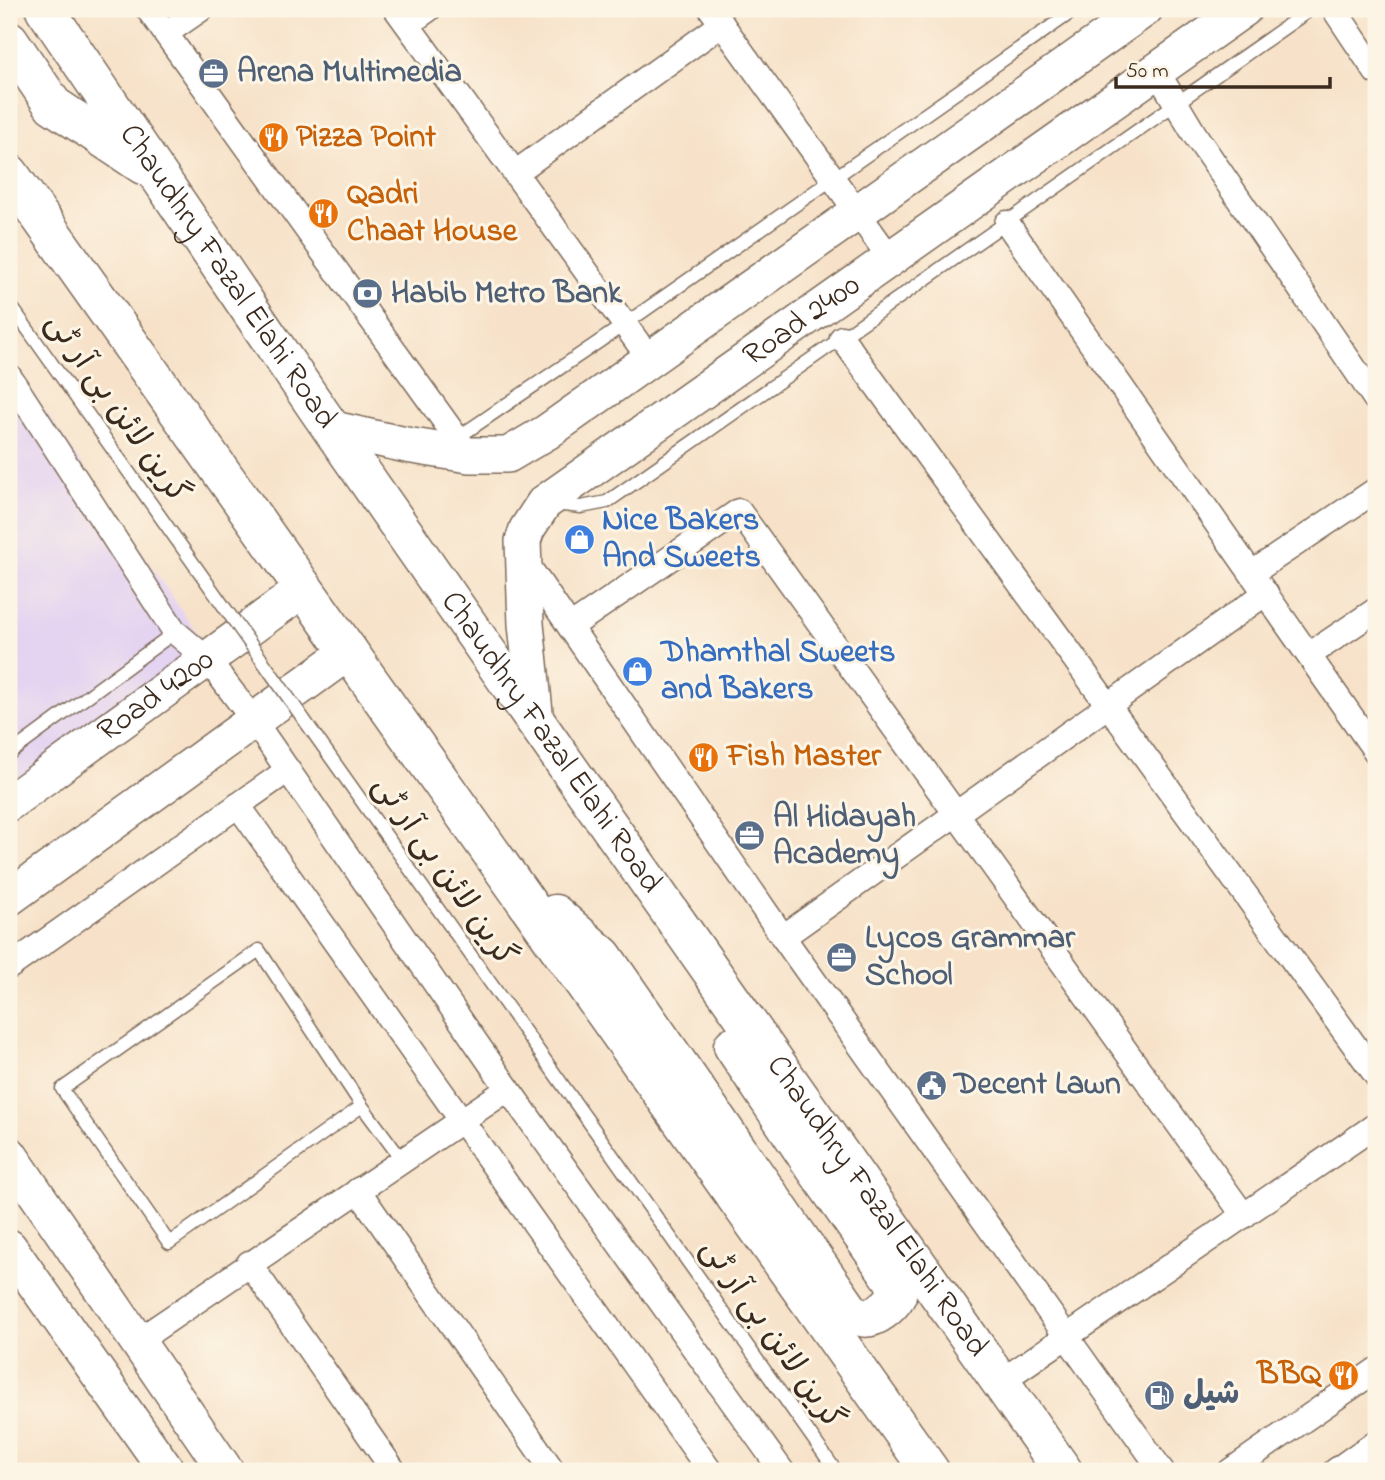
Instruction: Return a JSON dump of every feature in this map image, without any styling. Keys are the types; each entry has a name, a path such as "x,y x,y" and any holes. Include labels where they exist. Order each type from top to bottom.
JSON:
{"main road":[{"name":"Chaudhry Fazal Elahi Road","path":"45,9 536,722 1063,1471"},
{"name":"Road 2400","path":"334,429 406,445 463,446 508,455 547,432 1145,9"},
{"name":"Road 2400","path":"536,722 522,557 527,529 544,503 1244,9"},
{"path":"9,40 53,104 160,177"},
{"path":"9,173 930,1471"},
{"name":"Road 4200","path":"9,803 305,588"},
{"path":"9,898 350,651"},
{"path":"506,871 603,956 850,1311 861,1317 881,1312 897,1295 894,1281 706,1005 688,937"},
{"path":"9,1154 226,1471"},
{"path":"9,1247 167,1471"}],"street":[{"path":"148,9 463,446"},
{"path":"166,33 201,9"},
{"path":"429,9 402,16 649,358"},
{"path":"1334,9 1376,72"},
{"path":"515,173 717,16 890,258"},
{"path":"1156,70 1195,135 1376,400"},
{"path":"1007,223 1376,752"},
{"path":"842,338 1376,1075"},
{"path":"9,376 175,632 208,660 254,720 508,1089 782,1471"},
{"path":"783,937 1108,705 1376,490"},
{"path":"570,627 739,511 1244,1216"},
{"path":"522,557 783,937 1162,1471"},
{"path":"1309,655 1376,610"},
{"path":"9,967 288,770"},
{"path":"238,805 710,1471"},
{"path":"136,1342 508,1089"},
{"path":"1000,1382 1376,1125"},
{"path":"358,1190 553,1471"},
{"path":"249,1263 394,1471"},
{"path":"1230,1471 1376,1370"},
{"path":"1335,1471 1376,1442"}],"lane":[{"path":"463,446 625,324 1076,9"},
{"path":"544,503 581,507 607,502 1311,9"},
{"name":"گرین لائن بی آر ٹی","path":"9,303 836,1471"},
{"path":"9,754 175,632"},
{"path":"362,1106 169,1243 62,1089 259,950 362,1106 402,1160"}],"shaded area":[{"path":"9,359 212,655 9,801"}],"place":[{"name":"Arena Multimedia","path":"214,73"},
{"name":"Pizza Point","path":"273,138"},
{"name":"Qadri Chaat House","path":"324,213"},
{"name":"Habib Metro Bank","path":"368,294"},
{"name":"Nice Bakers And Sweets","path":"579,539"},
{"name":"Dhamthal Sweets and Bakers","path":"638,671"},
{"name":"Fish Master","path":"704,757"},
{"name":"Al Hidayah Academy","path":"750,836"},
{"name":"Lycos Grammar School","path":"842,957"},
{"name":"Decent Lawn","path":"931,1085"},
{"name":"BBQ","path":"1344,1375"},
{"name":"شیل","path":"1160,1395"}]}
